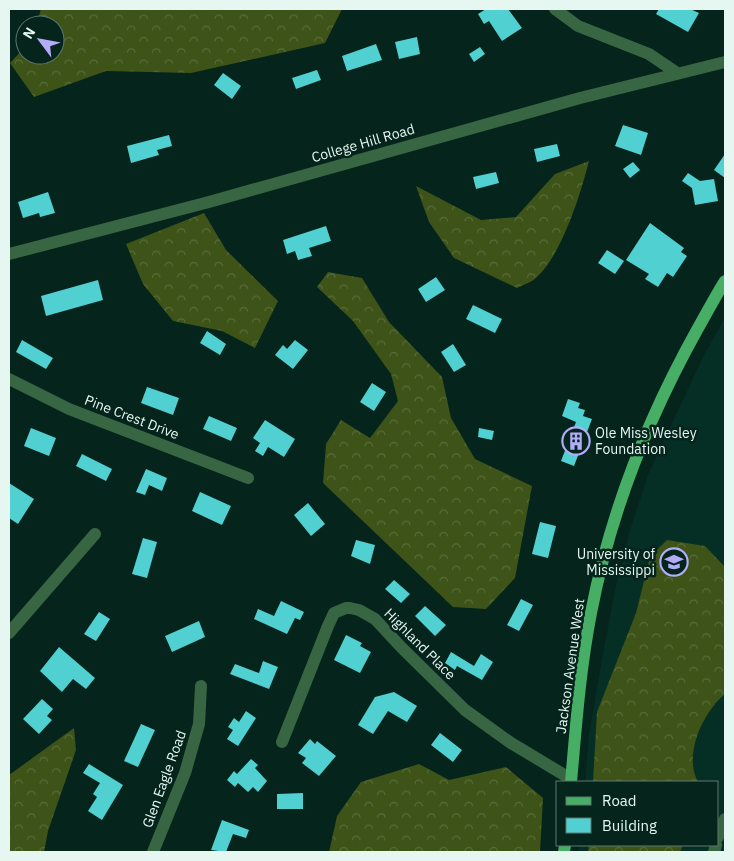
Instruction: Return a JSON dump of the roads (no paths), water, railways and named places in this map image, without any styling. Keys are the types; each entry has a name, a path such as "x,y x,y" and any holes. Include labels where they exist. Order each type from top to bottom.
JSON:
{"main road":[{"name":"Jackson Avenue West","path":"571,780 578,700 591,612 610,536 628,479 655,413 684,353 725,281"}],"street":[{"path":"555,9 578,26 649,54 677,73"},
{"name":"College Hill Road","path":"9,254 208,202 677,73 725,62"},
{"name":"Pine Crest Drive","path":"9,379 69,409 248,478"},
{"path":"9,633 96,534"},
{"name":"Highland Place","path":"282,742 334,613 346,608 359,610 375,619 401,648 465,710 511,743 571,780"},
{"name":"Glen Eagle Road","path":"153,852 185,773 199,724 201,686"},
{"path":"719,835 725,818"}],"place":[{"name":"Ole Miss Wesley Foundation","path":"576,441"},
{"name":"University of Mississippi","path":"674,562"}]}
